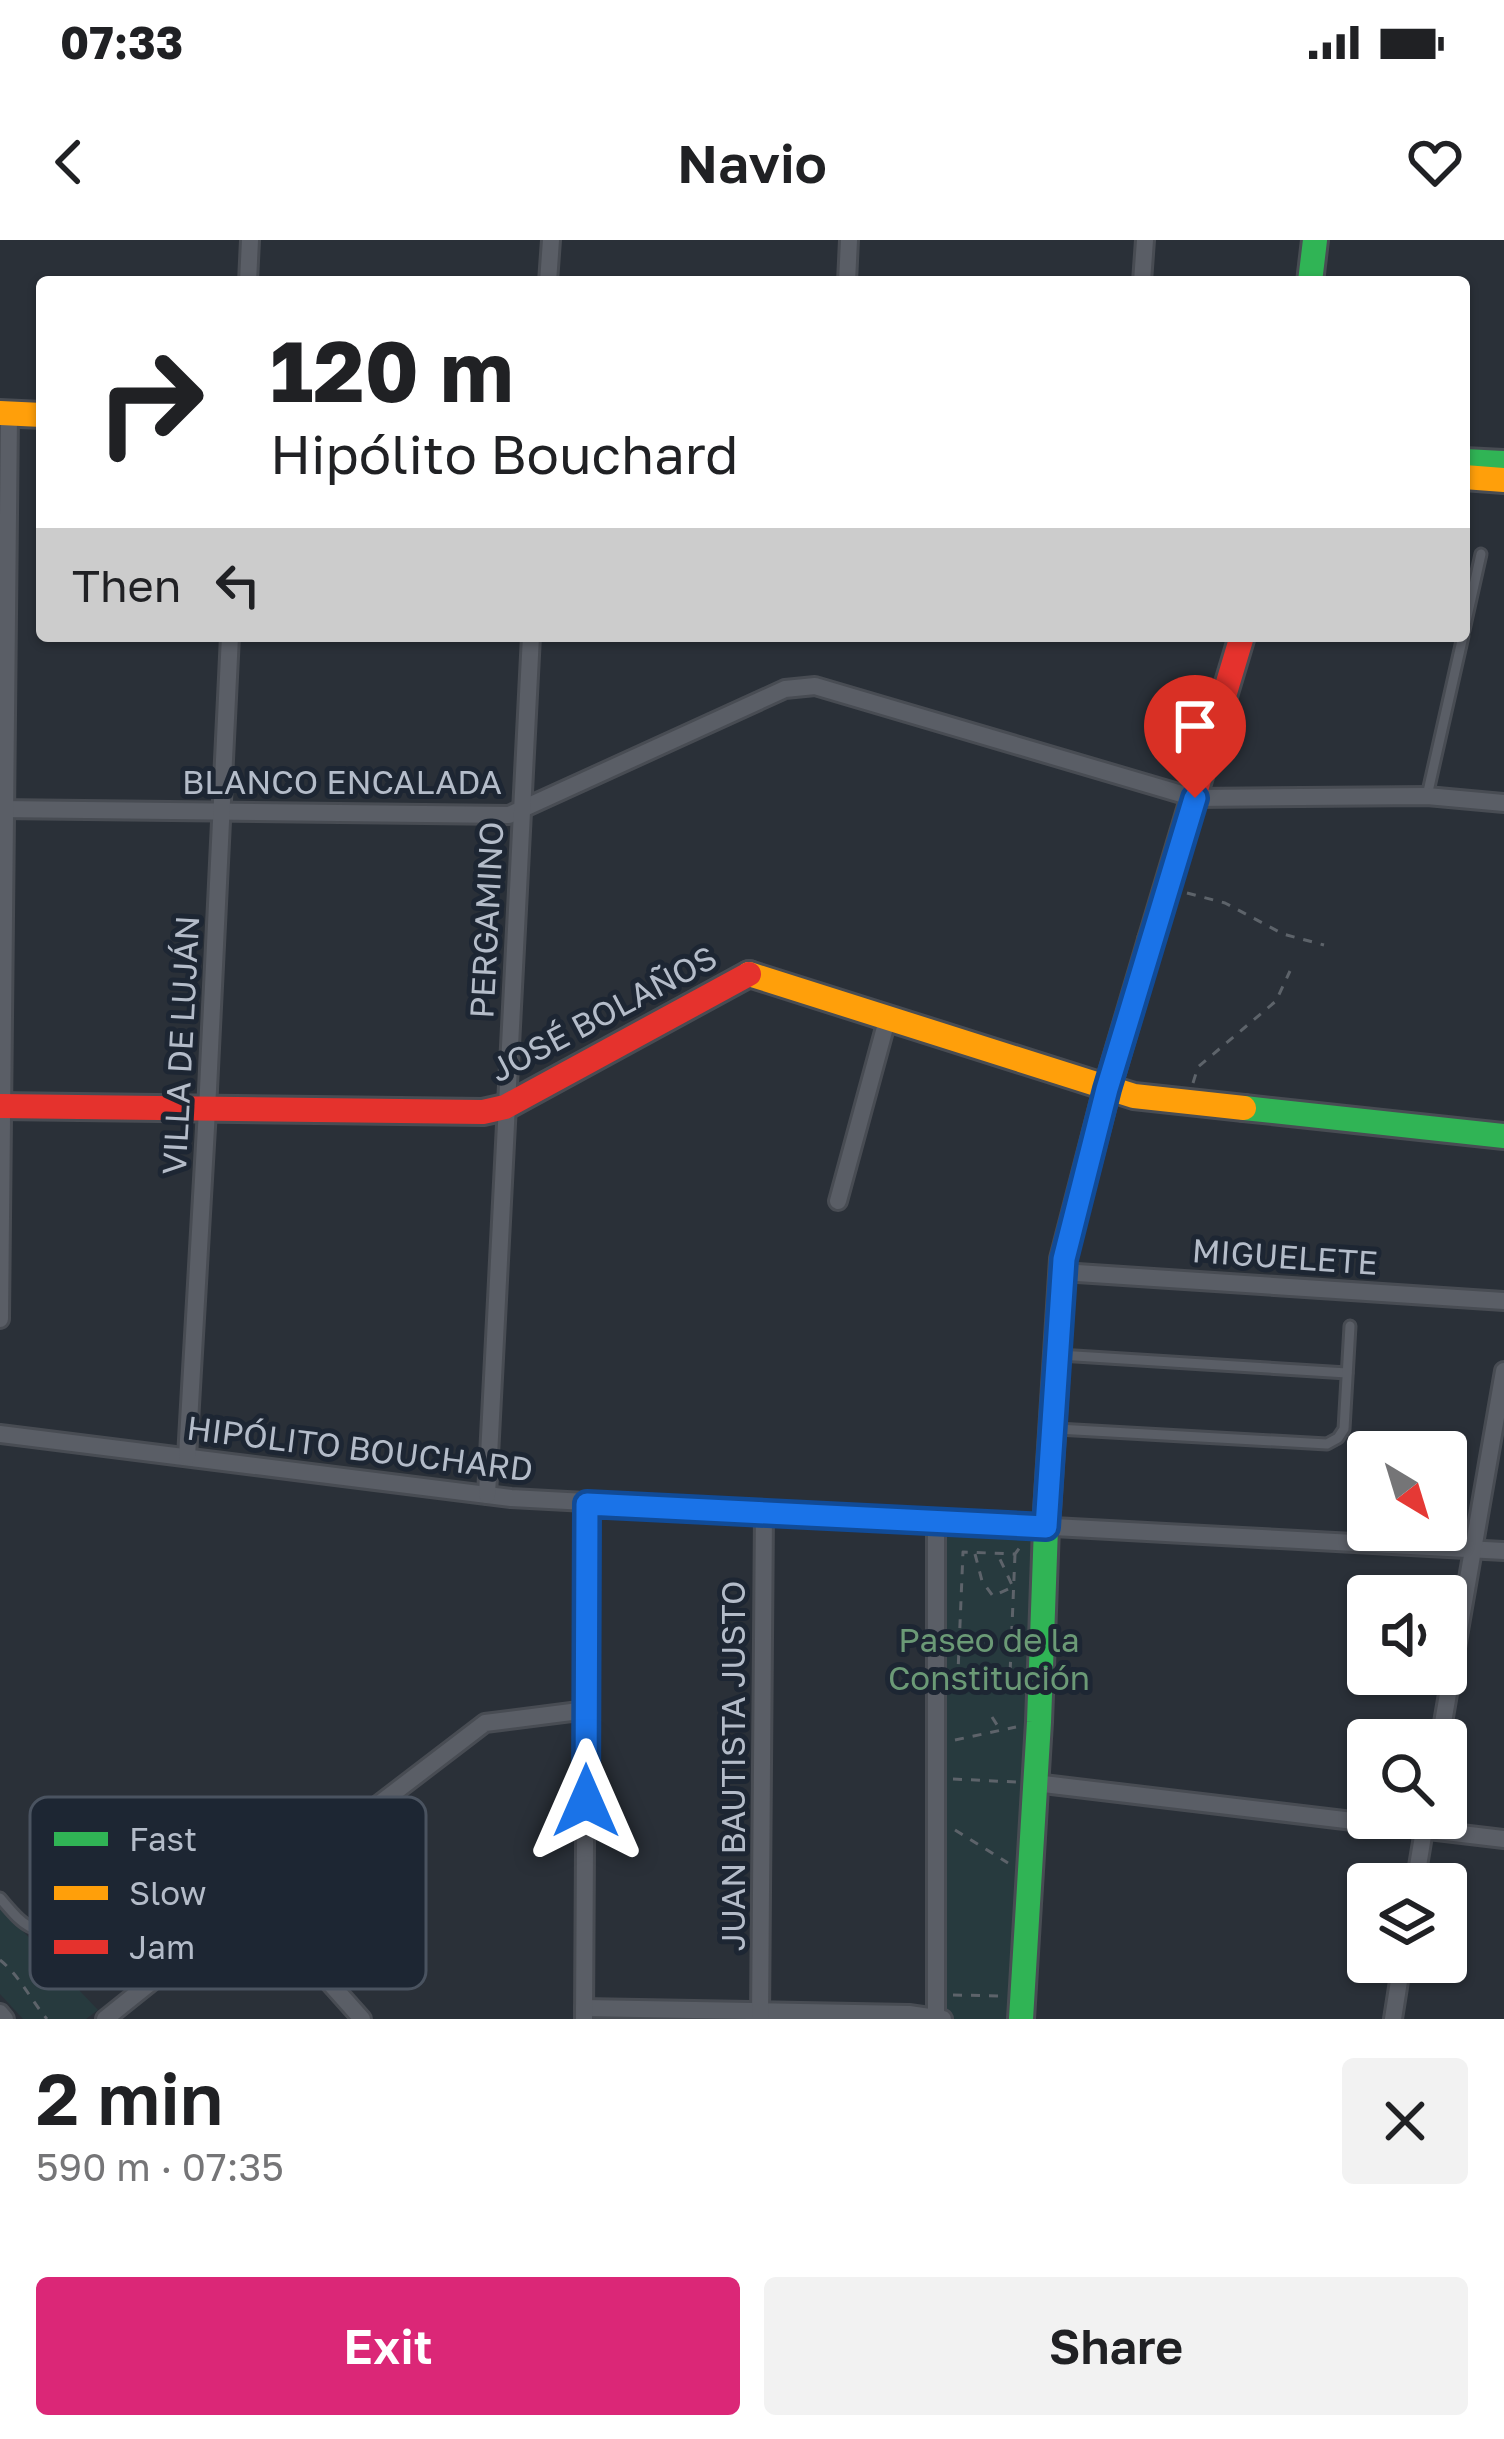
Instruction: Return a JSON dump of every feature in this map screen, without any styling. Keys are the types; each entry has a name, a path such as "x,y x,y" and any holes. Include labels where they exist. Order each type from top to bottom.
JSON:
{"main road":[{"path":"1311,276 1315,240"},
{"path":"4,414 36,415"},
{"path":"1470,460 1504,463"},
{"path":"1470,477 1504,480"},
{"path":"1022,2007 1039,1722 1040,1527 1053,1429 1062,1271 1107,1089 1239,642"},
{"name":"JOSÉ BOLAÑOS","path":"2,1106 483,1112 506,1107 748,974 1134,1096 1504,1136"}],"street":[{"path":"248,276 250,240"},
{"path":"548,276 550,240"},
{"path":"847,276 849,240"},
{"path":"1142,276 1144,240"},
{"path":"0,1318 4,414"},
{"name":"VILLA DE LUJÁN","path":"187,1456 230,642"},
{"name":"PERGAMINO","path":"487,1495 531,642"},
{"name":"BLANCO ENCALADA","path":"3,808 498,816 523,810 785,689 802,686 1195,798 1427,796 1504,803"},
{"path":"838,1201 886,1020"},
{"name":"MIGUELETE","path":"1062,1271 1504,1301"},
{"path":"1444,1719 1504,1371"},
{"name":"HIPÓLITO BOUCHARD","path":"0,1434 587,1504 1504,1551"},
{"path":"587,1504 584,2014 939,2018 936,1520"},
{"name":"JUAN BAUTISTA JUSTO","path":"760,2015 764,1513"},
{"path":"388,1797 485,1723 587,1710"},
{"path":"1035,1783 1347,1816"},
{"path":"1467,1832 1504,1839"},
{"path":"1393,2019 1399,1983"},
{"path":"105,2019 128,2012 154,1989"},
{"path":"335,1989 362,2019"}],"lane":[{"path":"1470,602 1481,554"},
{"path":"1427,796 1461,642"},
{"path":"1053,1429 1327,1444 1344,1429 1350,1326"},
{"path":"1057,1355 1347,1372"},
{"path":"0,1898 30,1926"}],"path":[{"path":"1167,888 1225,904 1283,934 1324,945"},
{"path":"1186,1101 1198,1067 1276,1001 1290,971"},
{"path":"1015,1554 963,1552 958,1672 1010,1674 1015,1554 1040,1527"},
{"path":"975,1552 982,1581 993,1596 1013,1587"},
{"path":"997,1553 1013,1587"},
{"path":"992,1717 1000,1730"},
{"path":"936,1745 1039,1722"},
{"path":"935,1778 1035,1783"},
{"path":"936,1817 1030,1877"},
{"path":"0,1960 46,2019"},
{"path":"936,1995 1022,2007"}],"green space":[{"name":"Paseo de la Constitución","path":"936,1519 1046,1527 1021,2019 936,2019"},
{"path":"0,1907 30,1939 30,1989 78,1989 98,2010 86,2019 23,2019 0,1994"}],"traffic: fast":[{"path":"1311,276 1315,240"},
{"path":"1470,461 1504,463"},
{"path":"1021,2019 1063,1259 1151,940"},
{"path":"1244,1108 1504,1136"}],"traffic: slow":[{"path":"0,413 36,415"},
{"path":"1470,477 1504,480"},
{"path":"749,974 1134,1096 1244,1108"}],"traffic: jam":[{"path":"1151,940 1240,642"},
{"path":"0,1106 483,1112 505,1107 749,974"}],"route":[{"path":"586,1801 587,1504 1046,1527 1064,1259 1107,1089 1195,798"}]}
